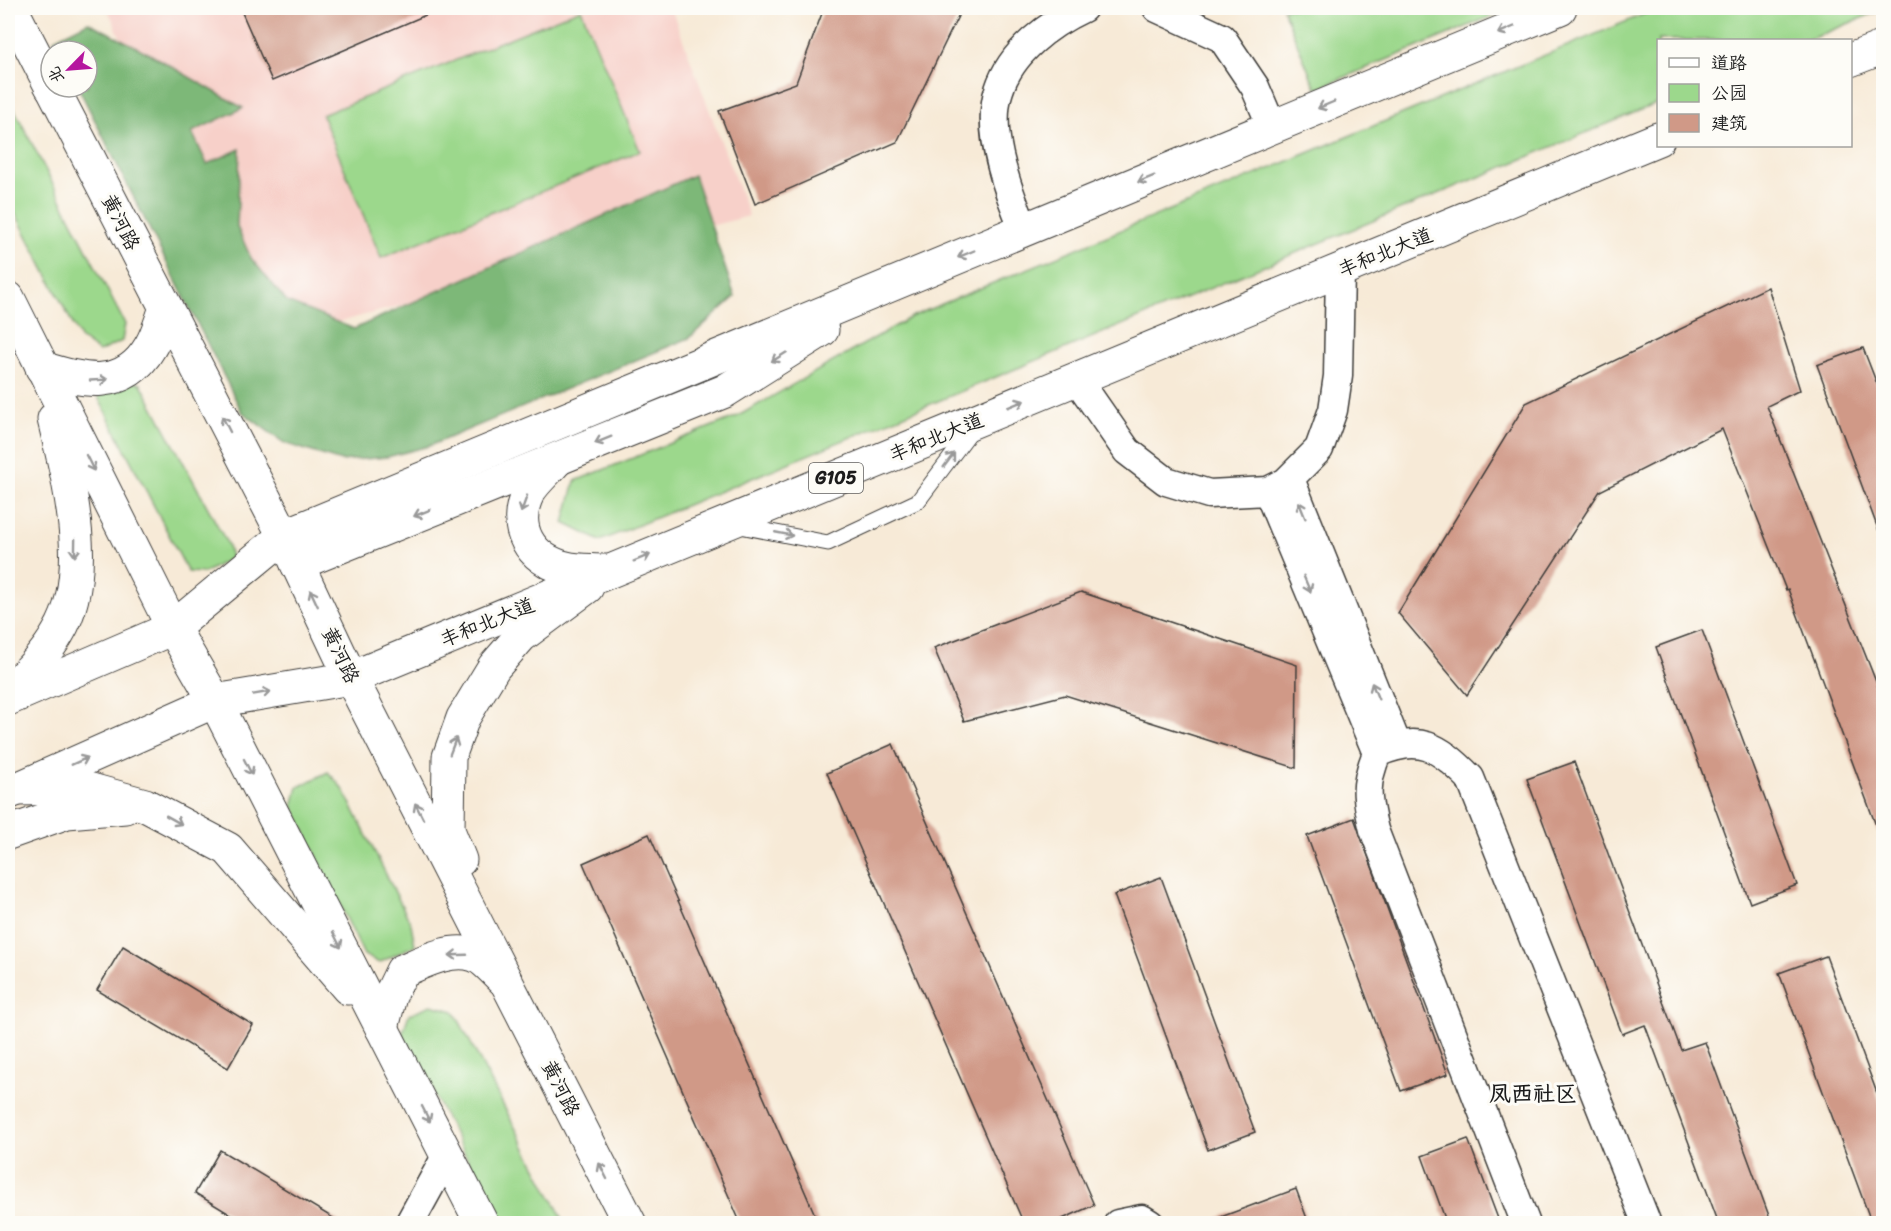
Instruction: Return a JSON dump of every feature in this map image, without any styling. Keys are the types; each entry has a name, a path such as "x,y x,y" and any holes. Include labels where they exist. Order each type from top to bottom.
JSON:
{"main road":[{"name":"黄河路","path":"10,8 39,63"},
{"path":"8,699 173,628 290,550 899,281 1560,8"},
{"path":"1852,60 1884,46"},
{"name":"黄河路","path":"58,99 290,550 351,678 630,1224"},
{"name":"丰和北大道","path":"12,791 215,701 351,678 1657,140"},
{"path":"290,550 559,458 725,391 899,281"},
{"path":"8,298 173,628 215,701 482,1224"},
{"path":"42,368 80,380 107,380 133,366 150,348 166,308"},
{"path":"8,692 36,666 60,631 74,590 75,510 42,368"},
{"path":"559,458 529,491 519,517 528,543 543,559 566,569 609,572"},
{"path":"507,982 448,830 448,757 468,710 494,667 521,636 609,572"},
{"path":"12,791 84,788 145,805 228,849 382,1028"},
{"path":"8,833 67,812 145,805"},
{"path":"382,1028 390,996 402,971 430,958 457,954 476,955 507,982"}],"street":[{"path":"1024,229 1009,193 998,153 996,110 999,90 1030,44 1054,14 1083,8"},
{"path":"1157,8 1222,38 1255,87 1272,127"},
{"path":"1077,379 1127,451 1166,481 1209,494 1279,485 1318,449 1333,410 1338,376 1340,270"},
{"path":"1279,485 1387,749"},
{"path":"1526,1224 1374,830 1366,780 1387,749 1427,744 1449,756 1470,778 1647,1224"},
{"path":"409,1224 447,1155"},
{"path":"1118,1224 1142,1219 1150,1224"}],"lane":[{"path":"726,523 828,543 918,501 980,419"}],"shaded area":[{"path":"107,8 671,8 749,216 260,342"}],"green space":[{"path":"1512,8 1316,89 1283,9"},
{"path":"1659,8 1884,9 1810,39 1657,39 1657,103 600,541 564,523 575,481 738,416 913,316"},
{"path":"581,9 640,151 381,258 322,115"},
{"path":"88,22 148,53 243,108 192,132 207,164 240,149 237,227 251,258 287,302 354,329 694,175 735,297 689,338 429,446 387,457 341,461 284,443 242,412 84,99 99,99 99,39 54,39"},
{"path":"8,97 125,324 122,341 99,352 80,338 8,199"},
{"path":"126,380 141,384 228,545 231,558 204,573 188,572 98,397 105,389"},
{"path":"328,772 343,789 411,924 415,945 379,963 364,955 293,806 298,787"},
{"path":"431,1005 454,1011 565,1223 501,1223 402,1034 409,1014"}],"building":[{"path":"240,8 442,8 272,81"},
{"path":"824,8 962,8 897,142 755,204 719,111 796,83"},
{"path":"1768,287 1800,390 1767,406 1884,702 1884,839 1881,839 1788,589 1786,590 1722,429 1600,491 1467,695 1398,613 1526,403"},
{"path":"1863,348 1884,402 1884,536 1881,537 1817,365"},
{"path":"1081,592 1297,665 1296,768 1065,695 964,721 934,648"},
{"path":"1702,630 1797,885 1750,903 1656,647"},
{"path":"893,744 1094,1205 1051,1224 1024,1224 827,773"},
{"path":"1574,762 1681,1050 1705,1042 1772,1224 1719,1224 1645,1025 1622,1034 1527,779"},
{"path":"1354,818 1448,1074 1401,1091 1307,836"},
{"path":"649,834 819,1224 741,1224 583,863"},
{"path":"1161,877 1255,1132 1208,1150 1114,895"},
{"path":"123,946 253,1025 228,1068 97,990"},
{"path":"1826,956 1884,1112 1884,1224 1872,1224 1779,973"},
{"path":"1468,1139 1500,1224 1447,1224 1422,1156"},
{"path":"220,1150 343,1224 246,1224 195,1193"},
{"path":"1296,1189 1309,1224 1210,1224 1210,1221"}],"district":[{"name":"凤西社区","path":"1533,1093"}]}
